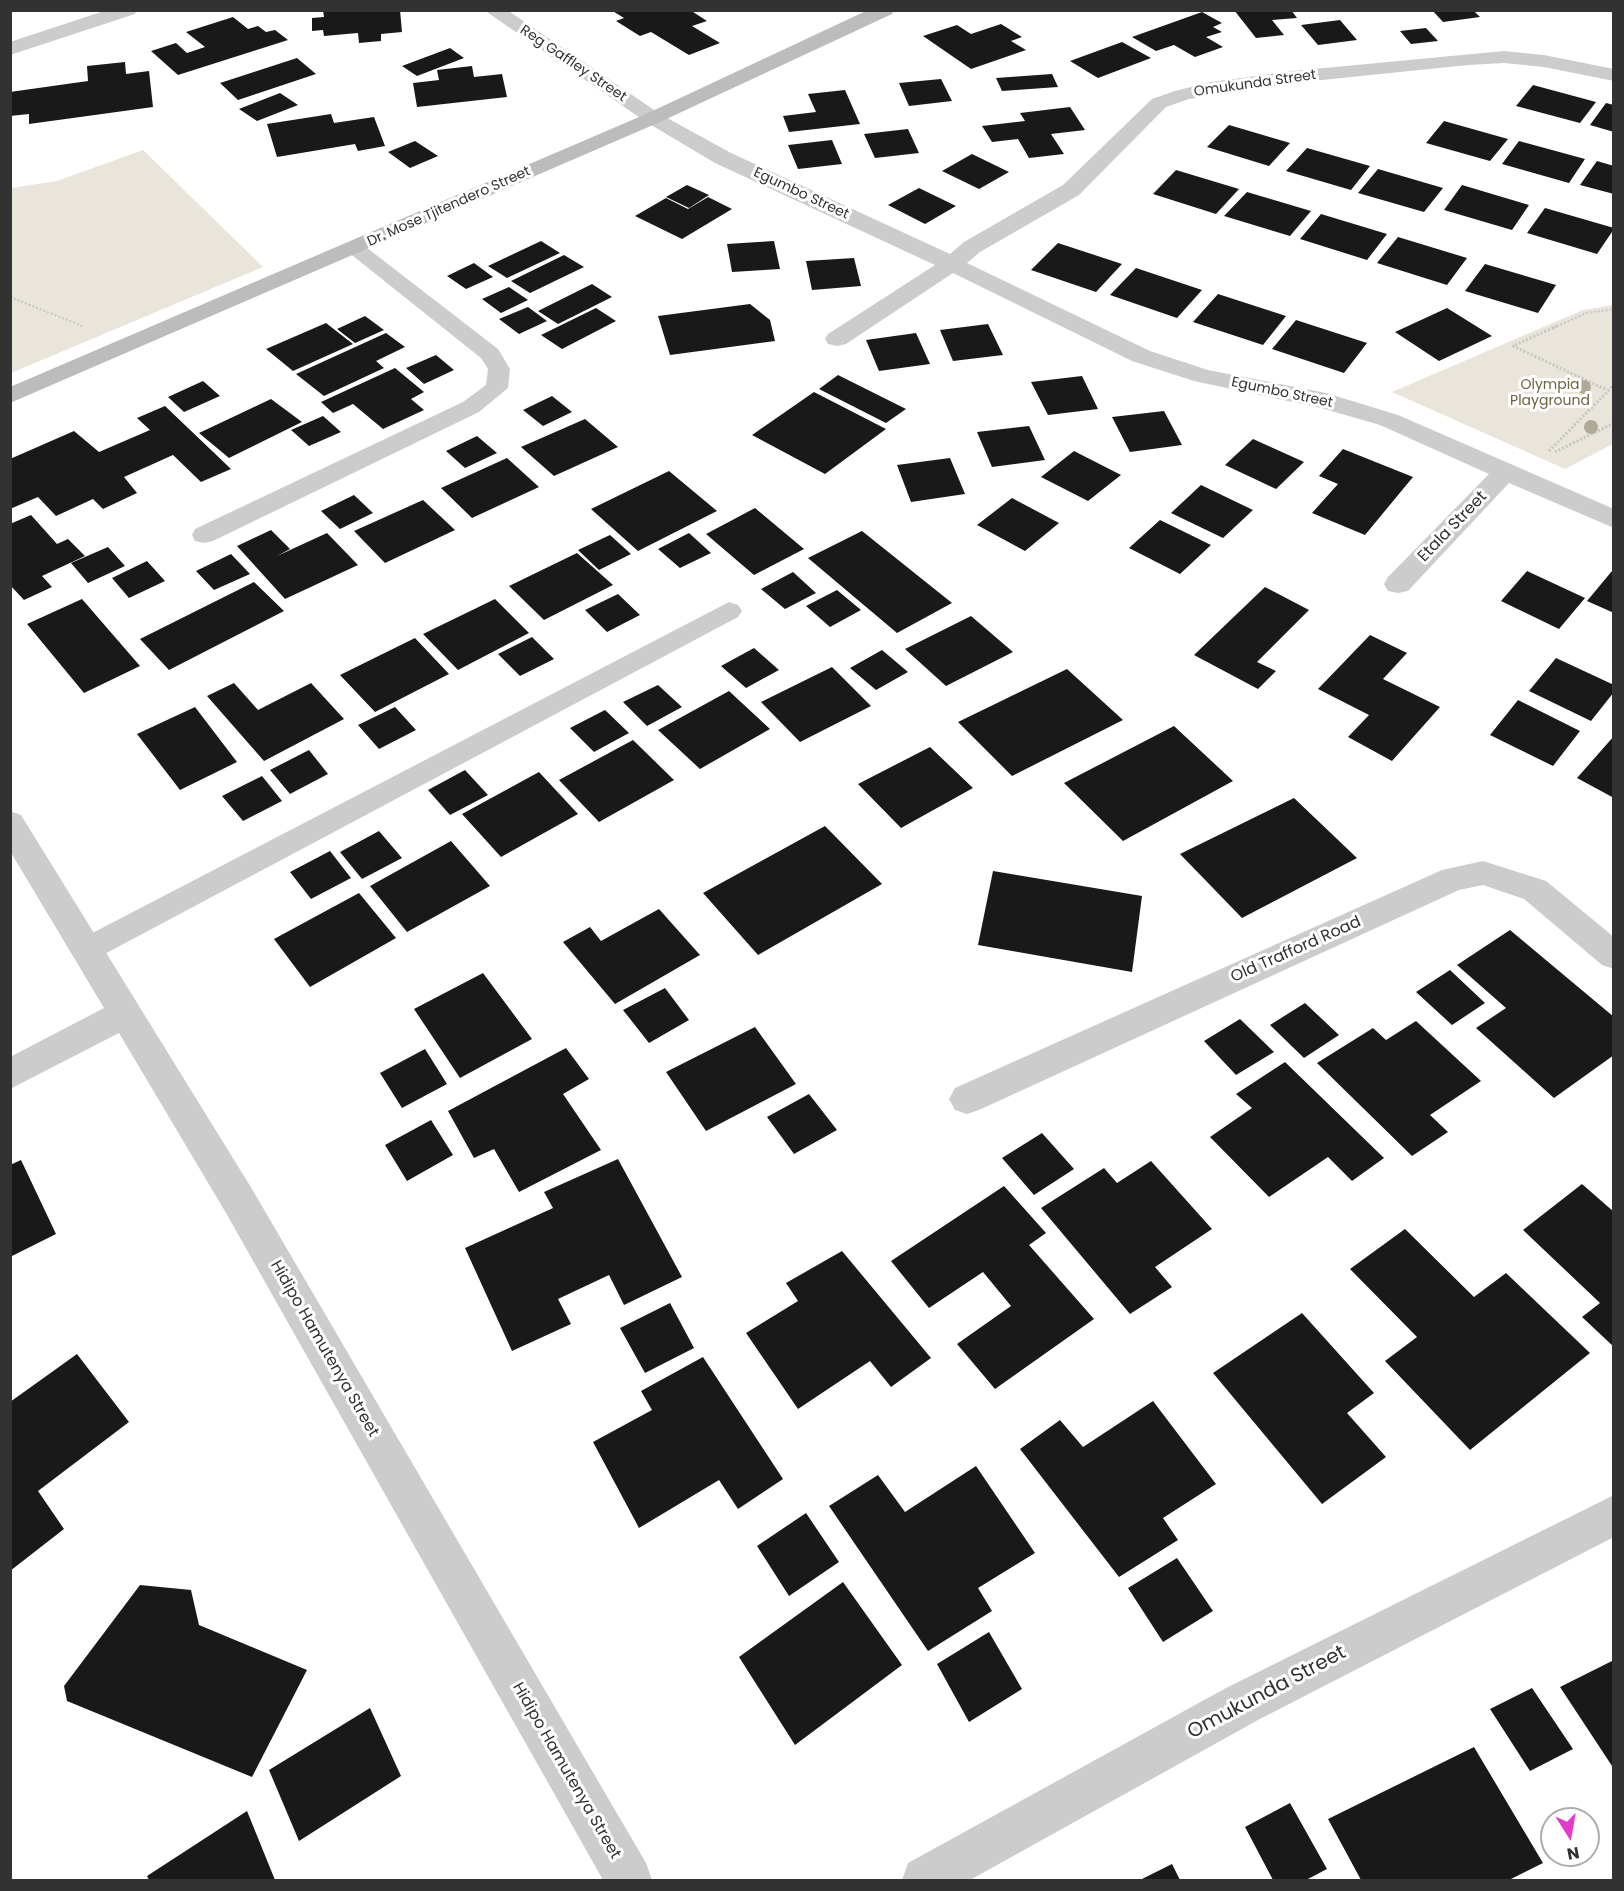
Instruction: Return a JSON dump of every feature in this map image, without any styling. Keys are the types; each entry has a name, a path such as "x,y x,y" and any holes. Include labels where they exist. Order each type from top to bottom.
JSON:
{"street":[{"path":"10,49 128,10"},
{"name":"Reg Gaffley Street","path":"494,10 653,118"},
{"name":"Dr. Mose Tjitendero Street","path":"10,396 653,118 885,10"},
{"name":"Omukunda Street","path":"952,264 972,247 1071,190 1128,131 1160,103 1182,95 1211,88 1467,59 1504,57 1612,72"},
{"name":"Egumbo Street","path":"653,118 723,158 952,264 1141,356 1203,376 1326,401 1389,420 1614,519"},
{"path":"837,339 952,264"},
{"name":"Etala Street","path":"1398,584 1507,470"},
{"name":"Hidipo Hamutenya Street","path":"10,823 239,1202 629,1881"},
{"name":"Old Trafford Road","path":"967,1099 1453,879 1483,873 1511,880 1535,890 1614,956"},
{"path":"10,1074 124,1014"},
{"name":"Omukunda Street","path":"925,1881 1242,1704 1614,1515"}],"lane":[{"path":"204,535 471,406 497,388 499,369 490,354 355,248"},
{"path":"88,949 729,611"}],"path":[{"path":"10,297 63,316 125,346"},
{"path":"1607,390 1513,346 1586,313 1614,309"},
{"path":"1547,453 1614,385"},
{"path":"1543,459 1614,423"}],"green space":[{"path":"143,150 263,267 11,373 11,188 57,181"},
{"name":"Olympia Playground","path":"1613,305 1613,444 1565,469 1392,392 1583,310"}],"building":[{"path":"323,10 400,10 402,32 381,34 381,41 359,43 358,33 324,36 323,30 312,31 312,18 324,17"},
{"path":"611,10 690,10 707,21 692,26 720,43 689,55 651,32 640,36 616,21 624,18"},
{"path":"1234,10 1291,10 1297,18 1272,20 1284,35 1256,38"},
{"path":"1432,10 1473,10 1480,17 1443,22"},
{"path":"1202,12 1222,23 1213,27 1222,32 1206,37 1223,47 1195,57 1174,45 1156,51 1132,37"},
{"path":"233,17 248,29 258,26 266,32 275,30 288,40 178,75 151,51 176,43 187,53 205,47 186,32"},
{"path":"1340,20 1357,40 1318,45 1301,25"},
{"path":"1001,24 1022,37 1011,41 1026,50 971,69 923,36 957,25 971,34"},
{"path":"1426,28 1438,41 1411,44 1400,31"},
{"path":"1122,42 1151,58 1098,78 1070,61"},
{"path":"450,48 464,58 417,76 402,66"},
{"path":"297,58 316,74 238,100 220,83"},
{"path":"125,62 126,74 149,71 153,107 29,124 29,114 10,116 10,92 88,81 87,66"},
{"path":"472,66 474,77 502,74 507,97 417,107 413,83 439,80 437,70"},
{"path":"1052,74 1058,87 1002,91 996,78"},
{"path":"941,79 952,101 909,106 899,83"},
{"path":"1533,85 1596,102 1580,123 1516,106"},
{"path":"845,90 860,124 789,132 783,116 816,112 808,94"},
{"path":"280,93 298,105 257,121 239,109"},
{"path":"1606,103 1614,105 1614,132 1590,125"},
{"path":"1070,107 1085,130 1051,134 1064,154 1029,158 1018,139 992,142 982,126 1025,121 1020,113"},
{"path":"331,114 334,123 374,117 385,146 358,151 355,144 277,157 267,124"},
{"path":"1444,121 1508,139 1490,161 1426,143"},
{"path":"1229,125 1290,143 1269,166 1207,147"},
{"path":"908,129 919,153 875,158 864,134"},
{"path":"832,140 842,164 798,169 788,145"},
{"path":"415,141 438,156 410,168 388,152"},
{"path":"1519,141 1585,159 1569,183 1502,164"},
{"path":"1307,148 1370,166 1351,190 1286,171"},
{"path":"972,154 1009,172 979,189 942,171"},
{"path":"1597,161 1614,166 1614,194 1580,185"},
{"path":"1378,169 1443,188 1424,212 1358,193"},
{"path":"1176,170 1239,189 1216,214 1153,194"},
{"path":"687,185 709,195 689,208 666,197"},
{"path":"1462,185 1529,205 1512,230 1444,210"},
{"path":"919,188 956,206 925,224 888,205"},
{"path":"1247,192 1311,211 1290,236 1224,216"},
{"path":"708,197 732,209 682,239 635,216 666,198 688,209"},
{"path":"1545,208 1614,229 1597,254 1527,233"},
{"path":"1321,214 1387,234 1367,260 1300,239"},
{"path":"1398,237 1467,258 1447,285 1377,263"},
{"path":"541,241 560,253 507,278 488,266"},
{"path":"774,241 780,269 732,272 727,244"},
{"path":"1058,243 1122,264 1096,292 1031,270"},
{"path":"564,255 584,267 530,293 511,281"},
{"path":"854,258 861,286 812,290 806,261"},
{"path":"474,263 493,277 466,289 447,276"},
{"path":"1485,264 1556,285 1538,313 1465,291"},
{"path":"1136,268 1202,290 1177,318 1110,295"},
{"path":"592,284 612,297 558,324 538,311"},
{"path":"509,287 528,300 501,313 482,299"},
{"path":"1218,294 1286,316 1263,345 1193,322"},
{"path":"750,304 770,320 775,341 670,355 658,316"},
{"path":"528,307 547,321 519,334 499,319"},
{"path":"596,308 616,321 562,349 541,335"},
{"path":"1447,308 1492,336 1439,361 1395,332"},
{"path":"365,316 384,330 355,343 337,329"},
{"path":"1296,320 1367,343 1344,373 1272,349"},
{"path":"326,323 353,344 293,371 266,349"},
{"path":"988,324 1003,355 953,361 940,330"},
{"path":"386,333 405,347 376,361 384,368 324,396 296,374"},
{"path":"916,333 930,364 879,371 866,340"},
{"path":"436,355 454,370 424,384 406,368"},
{"path":"395,368 424,392 411,399 424,410 383,429 353,404 333,413 321,402"},
{"path":"838,375 906,409 886,423 819,389"},
{"path":"1082,376 1098,409 1048,415 1031,382"},
{"path":"203,381 220,396 184,412 168,397"},
{"path":"814,392 886,429 825,474 752,435"},
{"path":"552,396 572,412 543,426 523,410"},
{"path":"271,399 302,422 229,458 199,433"},
{"path":"165,406 231,469 201,482 173,455 124,477 137,493 103,509 93,499 56,516 38,497 10,509 10,459 74,431 99,452 150,430 137,418"},
{"path":"1164,411 1182,445 1130,452 1112,417"},
{"path":"323,416 341,432 309,446 291,430"},
{"path":"585,419 618,447 554,476 521,447"},
{"path":"1029,426 1045,460 992,467 977,432"},
{"path":"477,436 497,453 465,468 446,451"},
{"path":"1253,439 1304,462 1276,489 1225,465"},
{"path":"1343,449 1413,477 1365,535 1312,513 1338,484 1319,476"},
{"path":"1074,451 1121,475 1088,501 1041,477"},
{"path":"507,458 539,487 472,518 441,488"},
{"path":"950,458 965,494 911,502 897,465"},
{"path":"669,471 717,511 638,551 591,509"},
{"path":"1201,485 1253,510 1223,538 1171,513"},
{"path":"354,495 373,513 340,529 321,511"},
{"path":"1012,498 1059,523 1025,551 977,525"},
{"path":"423,500 455,530 385,563 354,531"},
{"path":"755,508 804,549 754,575 706,534"},
{"path":"31,515 57,544 68,539 85,556 42,576 52,587 24,600 10,585 10,524"},
{"path":"1160,520 1211,545 1180,574 1129,548"},
{"path":"271,530 290,549 277,556 327,533 358,565 285,599 237,546"},
{"path":"862,531 952,603 897,633 808,558"},
{"path":"689,533 711,553 680,568 658,549"},
{"path":"610,535 631,554 599,570 578,550"},
{"path":"108,547 125,566 88,583 71,563"},
{"path":"577,553 613,585 544,620 509,586"},
{"path":"231,554 250,574 214,590 196,571"},
{"path":"147,561 165,581 129,598 112,578"},
{"path":"1527,571 1585,598 1559,629 1501,601"},
{"path":"1612,571 1614,572 1614,613 1587,601"},
{"path":"793,572 816,593 785,609 761,589"},
{"path":"254,582 284,611 169,670 140,639"},
{"path":"1265,587 1309,610 1257,662 1276,671 1258,689 1194,655"},
{"path":"837,590 861,610 830,627 806,606"},
{"path":"618,594 640,615 607,632 585,610"},
{"path":"82,599 140,666 84,693 27,624"},
{"path":"495,599 529,633 458,670 423,634"},
{"path":"971,616 1013,652 946,686 905,649"},
{"path":"1370,635 1407,653 1383,679 1440,707 1392,761 1348,737 1369,715 1318,689"},
{"path":"532,637 554,659 520,676 498,654"},
{"path":"415,638 449,674 375,712 340,675"},
{"path":"754,648 779,670 746,688 721,666"},
{"path":"882,650 908,672 876,690 850,668"},
{"path":"1556,658 1614,685 1614,692 1591,721 1529,691"},
{"path":"832,667 871,706 800,742 761,702"},
{"path":"1067,669 1123,720 1012,776 958,722"},
{"path":"234,683 258,710 311,683 344,719 264,761 207,696"},
{"path":"658,685 682,707 647,726 623,702"},
{"path":"729,691 770,729 700,769 658,730"},
{"path":"1518,700 1580,731 1553,766 1490,735"},
{"path":"195,707 237,762 180,790 137,734"},
{"path":"395,707 416,730 379,749 358,725"},
{"path":"605,710 629,733 594,752 570,728"},
{"path":"1174,726 1233,781 1123,841 1064,783"},
{"path":"1614,736 1614,798 1577,778"},
{"path":"633,740 674,780 599,822 559,780"},
{"path":"930,747 973,788 901,828 858,784"},
{"path":"309,750 328,774 290,794 270,770"},
{"path":"465,770 488,795 450,815 428,790"},
{"path":"539,772 578,814 501,857 462,814"},
{"path":"262,776 282,801 243,821 222,796"},
{"path":"1294,798 1357,858 1242,918 1180,854"},
{"path":"825,826 882,884 758,955 703,893"},
{"path":"379,831 402,858 362,879 340,852"},
{"path":"451,841 490,886 407,932 370,886"},
{"path":"330,851 351,878 311,899 290,872"},
{"path":"993,871 1142,896 1132,972 978,945"},
{"path":"359,893 396,938 310,987 274,939"},
{"path":"659,909 700,955 615,1004 563,942 590,927 601,941"},
{"path":"1510,930 1614,1017 1614,1055 1554,1098 1476,1028 1506,1008 1457,965"},
{"path":"1450,970 1485,1003 1452,1025 1416,992"},
{"path":"483,973 532,1039 460,1078 414,1009"},
{"path":"665,988 689,1020 649,1043 623,1010"},
{"path":"1305,1003 1339,1035 1304,1058 1270,1025"},
{"path":"1240,1019 1274,1052 1236,1075 1204,1041"},
{"path":"1416,1021 1481,1081 1430,1115 1448,1132 1412,1156 1317,1063 1373,1028 1386,1040"},
{"path":"755,1027 796,1084 706,1131 666,1072"},
{"path":"566,1048 589,1079 563,1094 601,1150 519,1192 494,1149 474,1158 448,1111"},
{"path":"425,1049 447,1084 402,1108 380,1073"},
{"path":"1285,1062 1384,1158 1352,1181 1328,1157 1269,1197 1210,1137 1252,1108 1236,1094"},
{"path":"809,1094 837,1130 794,1154 767,1117"},
{"path":"431,1120 453,1155 407,1181 385,1145"},
{"path":"1042,1133 1074,1169 1034,1195 1002,1158"},
{"path":"618,1159 682,1277 624,1305 609,1275 558,1299 571,1324 512,1351 465,1248 553,1208 544,1192"},
{"path":"21,1160 56,1234 10,1257 10,1165"},
{"path":"1151,1161 1212,1229 1155,1267 1172,1287 1130,1314 1041,1208 1104,1168 1117,1183"},
{"path":"1582,1184 1614,1212 1614,1347 1582,1317 1600,1303 1523,1230"},
{"path":"1004,1186 1046,1233 1029,1245 1094,1319 995,1389 957,1344 1011,1306 983,1272 929,1308 891,1261"},
{"path":"1405,1229 1474,1297 1506,1273 1590,1353 1470,1450 1385,1361 1417,1337 1350,1269"},
{"path":"842,1251 931,1358 891,1387 870,1361 798,1409 746,1333 798,1301 786,1283"},
{"path":"670,1303 694,1348 645,1373 620,1328"},
{"path":"1302,1313 1374,1393 1347,1413 1386,1457 1322,1504 1213,1373"},
{"path":"77,1354 129,1422 38,1491 64,1529 10,1571 10,1402"},
{"path":"703,1357 783,1479 738,1509 719,1480 639,1528 593,1442 652,1410 641,1391"},
{"path":"1153,1401 1216,1484 1163,1518 1178,1540 1119,1577 1020,1449 1060,1420 1083,1447"},
{"path":"976,1466 1035,1553 978,1588 992,1611 928,1651 829,1506 878,1475 905,1512"},
{"path":"806,1513 839,1562 789,1596 757,1546"},
{"path":"1177,1558 1213,1611 1163,1642 1128,1588"},
{"path":"843,1582 902,1665 795,1745 739,1657"},
{"path":"140,1585 191,1590 199,1625 307,1670 252,1777 67,1701 64,1686"},
{"path":"989,1632 1022,1689 969,1722 937,1664"},
{"path":"1614,1660 1614,1769 1560,1687"},
{"path":"1532,1688 1573,1749 1530,1771 1490,1709"},
{"path":"370,1708 401,1776 299,1841 269,1770"},
{"path":"1474,1747 1540,1858 1540,1864 1509,1880 1361,1880 1328,1819"},
{"path":"1290,1803 1327,1869 1306,1880 1273,1880 1245,1827"},
{"path":"247,1811 275,1880 149,1880 147,1876"},
{"path":"1172,1864 1180,1880 1140,1880"}]}
